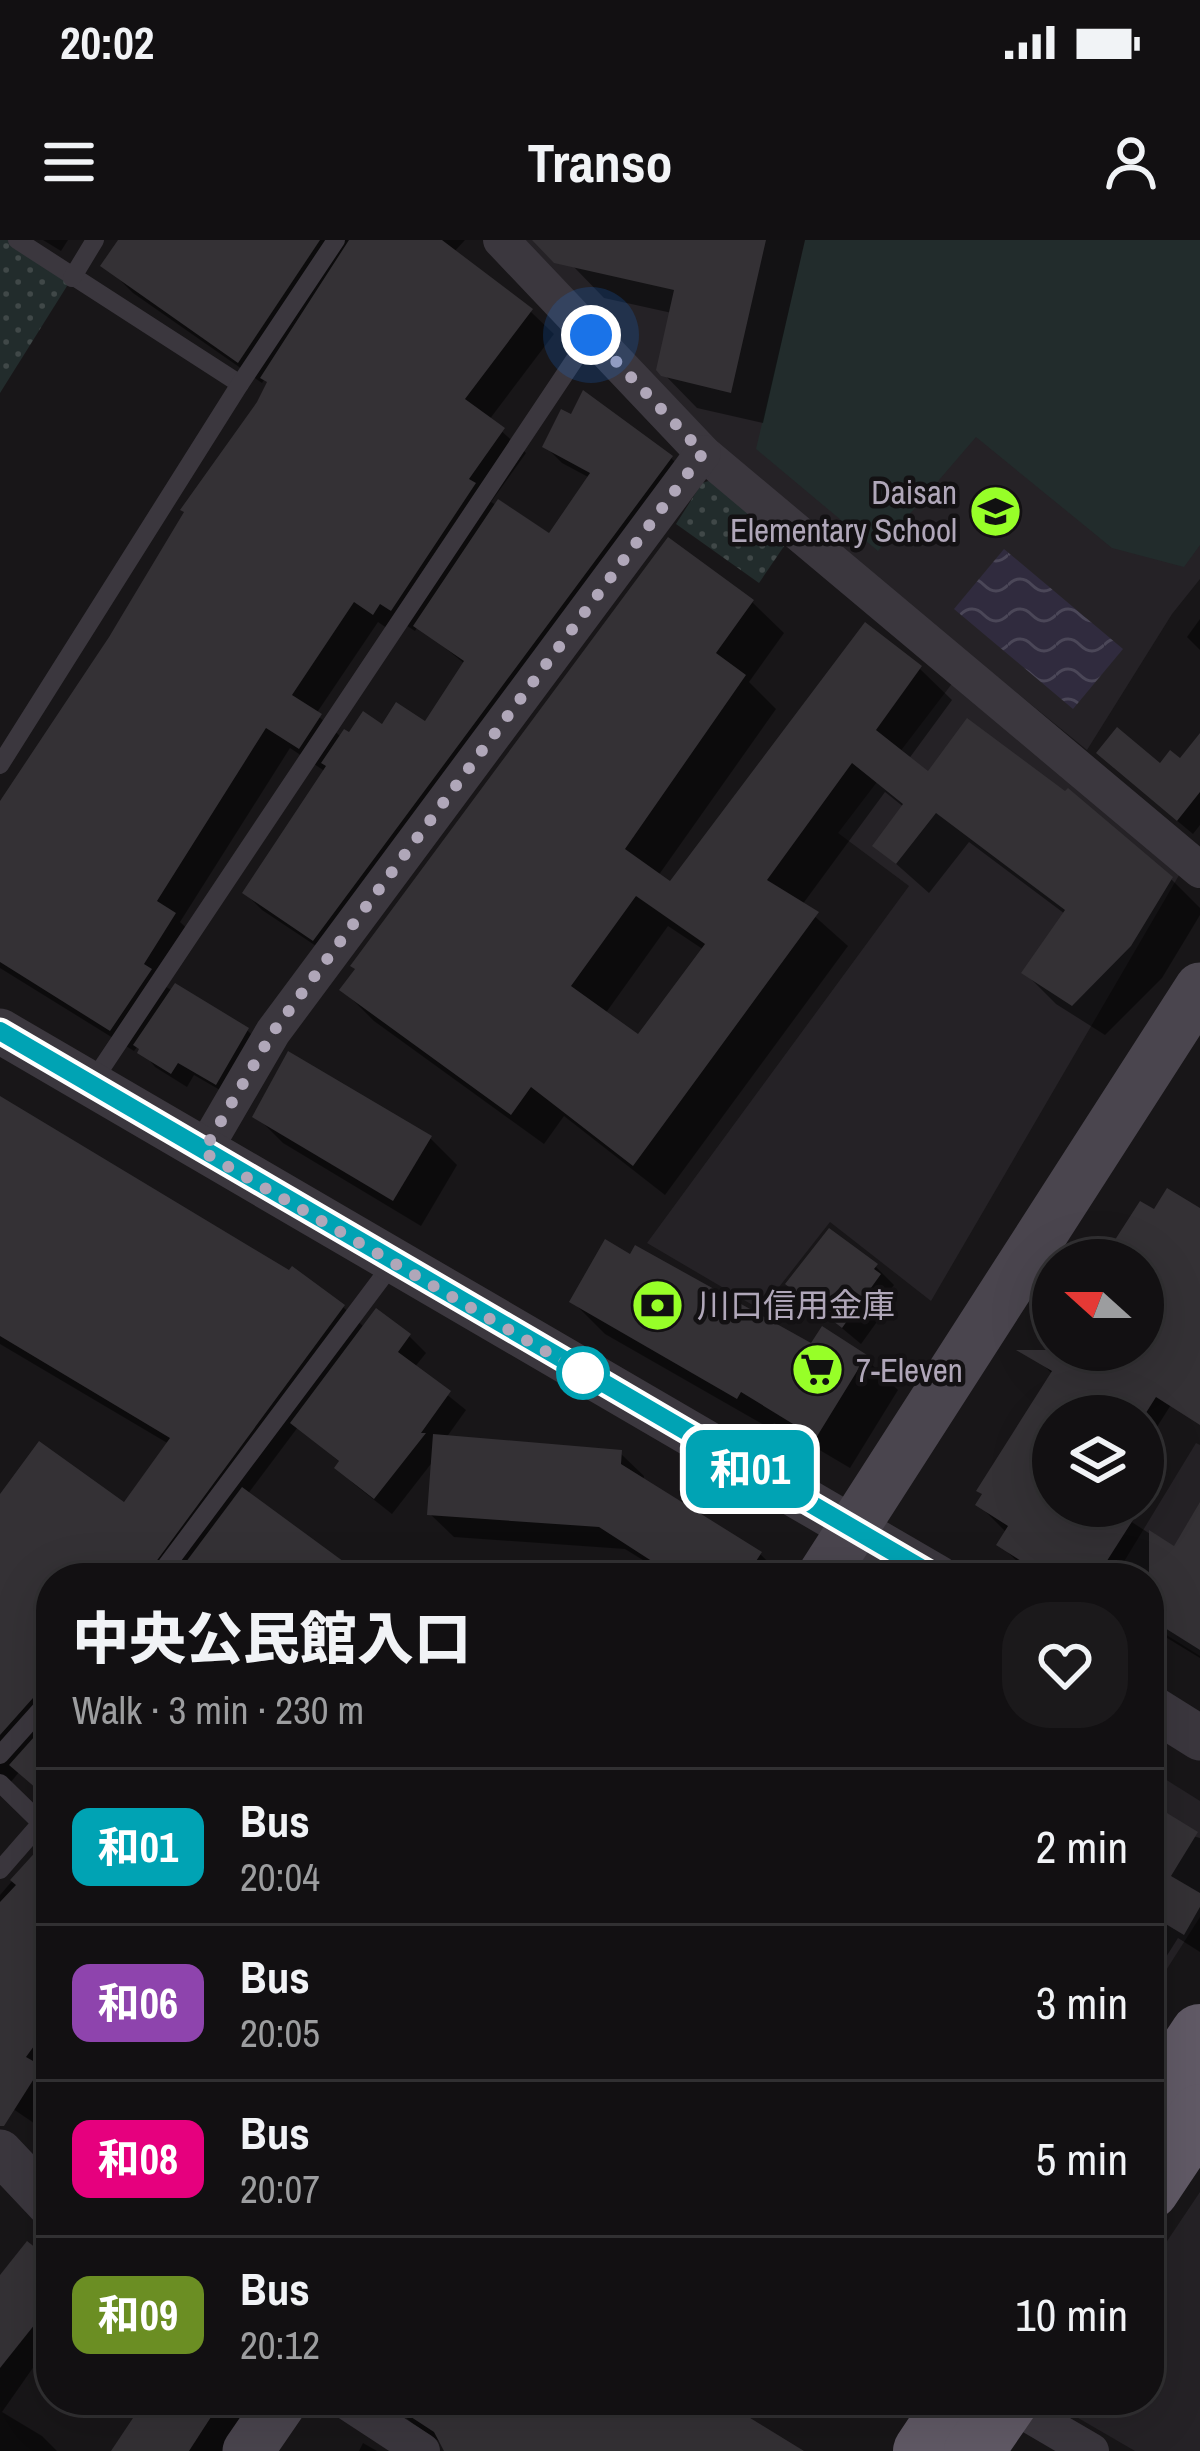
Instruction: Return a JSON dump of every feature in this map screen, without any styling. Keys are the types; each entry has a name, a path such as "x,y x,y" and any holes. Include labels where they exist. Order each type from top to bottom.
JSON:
{"highway":[{"path":"1164,2088 1200,2034"},
{"path":"1164,2168 1200,2114"},
{"path":"923,2451 972,2415"},
{"path":"974,2451 986,2415"}],"main road":[{"path":"831,1563 1200,988"},
{"path":"248,2451 273,2415"}],"street":[{"path":"501,240 703,453 1200,870"},
{"path":"203,1152 273,1032 703,453"},
{"path":"0,1031 913,1563"},
{"path":"1164,1715 1200,1738"},
{"path":"0,2152 36,2190"},
{"path":"367,2415 422,2451"},
{"path":"1019,2415 1091,2451"}],"lane":[{"path":"17,240 240,384"},
{"path":"73,278 95,240"},
{"path":"0,765 336,240"},
{"path":"91,1084 591,335"},
{"path":"169,1563 393,1263"},
{"path":"0,1755 36,1714"},
{"path":"0,1783 36,1817"},
{"path":"0,1870 36,1828"}],"shaded area":[{"path":"0,240 17,240 72,278 0,393"},
{"name":"Daisan Elementary School","path":"518,240 1200,240 1200,579 1172,614 1087,750 709,443"},
{"path":"805,240 1200,240 1200,545 1184,567 1112,548 976,437 878,551 756,449"},
{"path":"715,479 791,536 759,583 676,524 702,483"},
{"path":"957,677 1185,865 931,1301 830,1222 761,1310 647,1243 909,886 838,833"},
{"path":"1196,1443 1200,1445 1200,1656 1164,1633 1164,1563 1123,1563 1145,1527 1164,1527 1164,1496"},
{"path":"1164,1778 1200,1801 1200,1917 1164,1973"},
{"path":"1200,2192 1200,2451 1135,2451 1073,2415 1164,2415 1164,2246"}],"water":[{"path":"1004,549 1123,649 1073,709 954,609"}],"building":[{"path":"118,240 320,240 238,363 100,266"},
{"path":"349,240 442,240 533,309 465,399 505,428 469,479 476,483 391,611 380,604 373,615 354,602 292,695 322,714 299,749 266,728 157,901 176,913 144,964 152,969 110,1031 0,962 0,801 109,637 184,512 180,510 257,402 267,382 260,378"},
{"path":"532,240 766,240 731,393 661,376 656,370 674,290 554,263"},
{"path":"583,390 673,456 313,941 242,893 326,766 321,763 363,711 382,724 396,702 425,721 464,661 413,626 498,499 549,533 590,473 542,447 561,409 571,414"},
{"path":"668,537 754,600 716,653 746,675 625,849 670,881 865,622 922,666 876,730 928,771 967,718 1065,791 1068,788 1173,877 1131,946 1072,1006 1021,973 1065,910 936,813 896,864 872,846 903,804 852,763 767,880 819,912 633,1166 531,1087 511,1115 339,990 355,969 350,966","holes":["636,896 705,944 638,1034 571,986"]},
{"path":"1117,727 1160,763 1170,750 1180,758 1200,733 1200,792 1177,821 1096,753"},
{"path":"175,983 249,1028 216,1085 178,1063 171,1074 137,1053 133,1045"},
{"path":"288,1051 432,1136 393,1201 252,1117"},
{"path":"0,1096 289,1270 292,1266 345,1305 155,1563 36,1563 36,1695 0,1735 0,1494 39,1441 124,1502 170,1438 0,1336"},
{"path":"1167,1188 1200,1208 1200,1425 1164,1402 1164,1395 1037,1395 1052,1371 1164,1371 1164,1239 1116,1239 1140,1201 1154,1209"},
{"path":"829,1228 878,1264 874,1269 881,1274 842,1328 785,1284"},
{"path":"605,1239 630,1254 635,1245 811,1343 822,1326 867,1355 816,1438 741,1392 737,1399 569,1302"},
{"path":"376,1308 411,1334 398,1352 451,1391 421,1433 426,1433 374,1499 334,1468 339,1461 290,1423"},
{"path":"1032,1403 1032,1527 1129,1527 1106,1563 1024,1563 996,1545 1008,1526 975,1505 982,1494 976,1491"},
{"path":"433,1434 622,1450 621,1464 762,1552 755,1563 655,1563 599,1527 427,1515"},
{"path":"242,1487 346,1563 185,1563"},
{"path":"1200,1502 1200,1650 1164,1627 1164,1563 1149,1563 1149,1530 1174,1546"},
{"path":"36,1735 36,1788 9,1765"},
{"path":"1164,1811 1198,1832 1171,1876 1200,1893 1200,1907 1184,1935 1164,1923"},
{"path":"36,1851 36,2043 26,2057 36,2063 36,2075 0,2126 0,1902 16,1885 10,1880"},
{"path":"27,2241 36,2248 36,2323 0,2368 0,2275"},
{"path":"135,2415 212,2415 189,2451 111,2451"},
{"path":"408,2415 745,2415 804,2451 444,2451 434,2432"}],"bus line":[{"name":"和01","path":"0,1031 913,1563"}],"place":[{"name":"Daisan Elementary School","path":"996,511"},
{"name":"川口信用金庫","path":"658,1305"},
{"name":"7-Eleven","path":"817,1370"}],"route":[{"path":"583,1373 203,1152 273,1032 703,453 591,335"}]}
